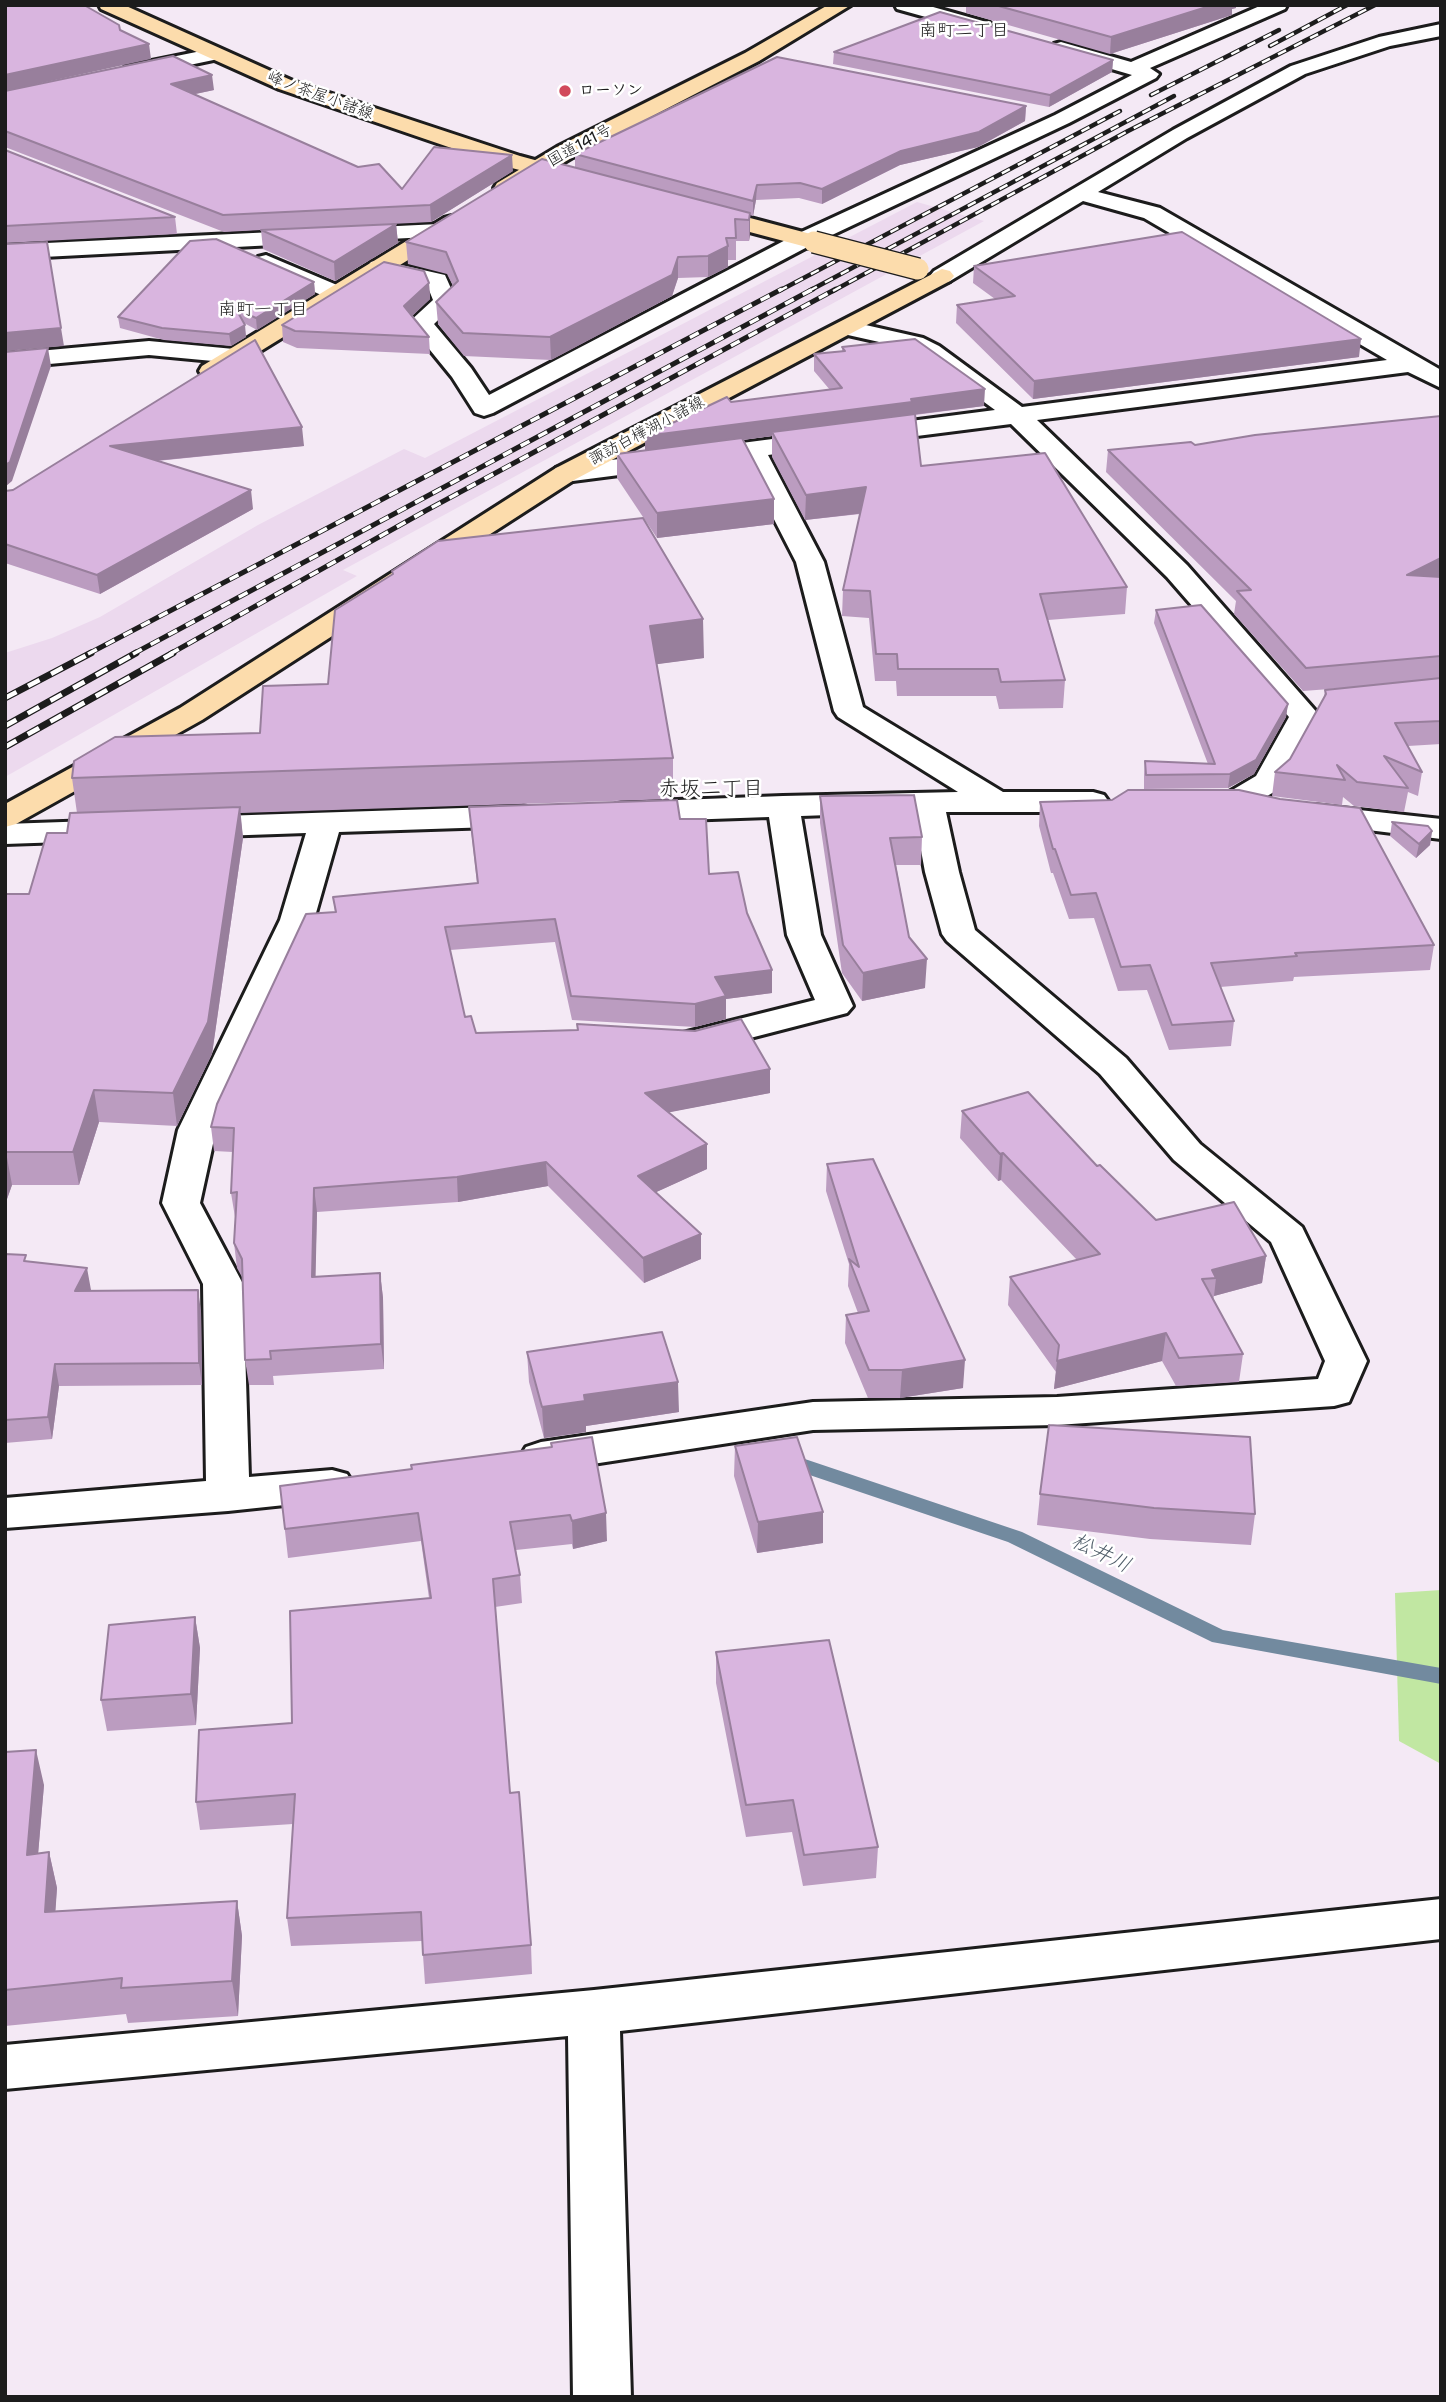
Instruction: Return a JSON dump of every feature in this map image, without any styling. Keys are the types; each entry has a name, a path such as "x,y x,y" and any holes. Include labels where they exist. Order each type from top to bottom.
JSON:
{"main road":[{"name":"峰ノ茶屋小諸線","path":"108,5 286,85 381,119 540,169"},
{"name":"国道141号","path":"189,385 476,207 612,127 752,57 842,5"},
{"path":"540,169 598,184"},
{"path":"676,205 930,273"},
{"name":"諏訪白樺湖小諸線","path":"5,817 191,714 565,474 848,328 930,273"}],"street":[{"path":"904,5 1003,33"},
{"path":"1134,68 1278,5"},
{"path":"930,273 1081,194 1180,134 1298,70 1386,41 1441,30"},
{"path":"379,267 437,280 445,302 420,323 462,373 484,408 809,241 1149,74 1042,43"},
{"path":"107,76 216,54"},
{"path":"752,57 779,63"},
{"path":"1035,114 1062,119"},
{"path":"1081,194 1152,213 1441,381"},
{"path":"168,220 336,293"},
{"path":"5,252 439,231"},
{"path":"848,328 922,347 1017,415 1177,570 1305,716 1268,782 1236,801"},
{"path":"5,361 149,348 234,356"},
{"path":"565,474 1411,364"},
{"path":"752,450 810,562 849,711 996,802"},
{"path":"1295,704 1335,701"},
{"path":"1170,802 1236,801 1283,811 1441,829"},
{"path":"506,1462 813,1416 1057,1411 1334,1392 1346,1360 1288,1236 1187,1152 1114,1066 959,934 942,872 928,802"},
{"path":"589,813 928,802 1116,802"},
{"path":"668,1040 695,1041 835,1006 804,935 783,806"},
{"path":"5,834 547,815"},
{"path":"228,1496 223,1284 181,1203 197,1130 298,920 325,823"},
{"path":"5,1513 228,1496 371,1480"},
{"path":"5,2067 594,2011 1441,1919"},
{"path":"594,2011 602,2397"}],"shaded area":[{"path":"917,202 984,221 343,570 357,576 5,777 5,653 52,638 100,617 258,525 404,449 425,458"}],"green space":[{"path":"1441,1590 1441,1764 1399,1741 1395,1593"}],"building":[{"path":"5,5 84,5 119,25 120,30 149,44 5,75"},
{"path":"995,5 1213,5 1111,37"},
{"path":"940,12 1113,60 1050,95 834,52"},
{"path":"173,56 212,75 171,84 358,167 379,164 402,189 434,147 512,155 430,205 223,215 5,131 5,91"},
{"path":"777,57 1026,106 979,132 901,151 822,189 800,183 757,185 753,201 575,154"},
{"path":"5,150 175,217 5,226"},
{"path":"542,159 750,213 749,220 735,219 736,238 726,238 728,246 708,256 678,257 672,275 550,337 463,333 436,302 458,281 446,252 406,242"},
{"path":"396,224 334,262 261,230"},
{"path":"1182,232 1361,339 1034,381 957,305 1015,296 974,266"},
{"path":"216,239 314,282 256,318 236,309 245,325 229,334 162,328 118,317 190,241"},
{"path":"47,242 61,328 5,333 5,244"},
{"path":"384,262 424,271 429,283 404,306 429,337 295,331 282,325"},
{"path":"915,339 985,389 911,399 912,402 645,436 727,397 731,402 842,388 814,354 845,351 842,347"},
{"path":"255,340 302,427 110,446 251,490 97,575 5,544 5,491 13,490"},
{"path":"48,348 10,462 5,465 5,352"},
{"path":"915,414 921,466 1045,453 1127,587 1040,594 1065,680 1001,682 998,669 898,669 897,654 876,654 870,591 843,590 866,487 806,495 772,432"},
{"path":"1441,416 1441,558 1407,575 1441,577 1441,656 1306,668 1237,591 1251,590 1108,450 1191,442 1195,445 1255,435"},
{"path":"742,438 774,499 657,513 617,454"},
{"path":"643,518 703,619 650,626 673,758 72,778 74,761 115,737 260,733 263,686 328,684 335,610 393,574 392,571 438,541"},
{"path":"1201,605 1288,704 1256,760 1230,774 1146,775 1145,761 1215,764 1156,610"},
{"path":"1441,678 1441,721 1395,723 1422,772 1384,756 1408,788 1357,782 1337,765 1345,780 1275,772 1290,759 1326,694 1325,690"},
{"path":"1128,790 1239,790 1280,799 1360,808 1434,945 1295,953 1297,956 1211,963 1234,1021 1172,1025 1150,965 1121,967 1096,893 1071,895 1053,849 1040,802 1112,800"},
{"path":"914,795 922,837 890,838 909,937 927,959 863,973 843,945 820,796"},
{"path":"677,800 680,819 706,819 709,874 738,872 747,913 772,970 715,977 726,996 695,1004 571,996 555,919 445,927 465,1017 471,1016 476,1033 578,1030 577,1024 695,1031 741,1019 770,1069 645,1093 707,1144 638,1176 701,1234 643,1258 546,1162 457,1177 314,1188 312,1277 380,1273 381,1344 270,1351 271,1359 245,1360 242,1259 234,1243 237,1192 231,1193 234,1128 211,1127 217,1104 306,914 336,912 333,897 478,883 469,807"},
{"path":"240,807 208,1022 173,1093 94,1090 73,1152 5,1153 5,894 29,894 47,833 67,833 70,813"},
{"path":"1392,822 1428,826 1432,831 1419,844"},
{"path":"1028,1092 1097,1166 1100,1165 1156,1220 1234,1202 1266,1256 1212,1270 1216,1278 1202,1279 1243,1354 1179,1358 1166,1333 1057,1361 1059,1345 1010,1277 1100,1254 1003,1153 1000,1154 962,1111"},
{"path":"873,1159 965,1360 902,1370 869,1370 846,1315 869,1311 849,1259 859,1267 827,1164"},
{"path":"5,1254 26,1255 24,1261 87,1268 75,1291 198,1290 199,1363 55,1364 48,1417 5,1420"},
{"path":"662,1332 678,1382 584,1395 585,1401 542,1407 527,1352"},
{"path":"1049,1425 1250,1437 1255,1514 1154,1508 1040,1494"},
{"path":"592,1437 606,1513 572,1521 570,1515 510,1522 520,1575 493,1579 510,1793 519,1792 531,1945 423,1955 421,1912 287,1918 295,1794 196,1802 199,1730 292,1723 290,1611 431,1598 418,1513 285,1529 280,1486 412,1469 411,1465 552,1447 551,1443"},
{"path":"797,1437 823,1512 758,1522 735,1446"},
{"path":"195,1617 191,1694 101,1700 109,1625"},
{"path":"829,1640 878,1847 804,1855 793,1800 746,1805 716,1652"},
{"path":"36,1750 27,1855 49,1852 45,1912 237,1901 232,1981 121,1988 122,1978 5,1990 5,1752"}],"waterway":[{"name":"松井川","path":"787,1460 1015,1537 1219,1637 1441,1676"}],"railway":[{"path":"1270,46 1347,5"},
{"path":"833,291 1128,131 1375,5"},
{"path":"1151,95 1279,30"},
{"path":"809,291 1174,96"},
{"path":"779,291 1120,111"},
{"path":"88,654 782,289"},
{"path":"133,654 813,289"},
{"path":"170,654 427,510 836,289"},
{"path":"5,698 91,653"},
{"path":"5,726 136,653"},
{"path":"5,747 173,653"}],"place":[{"name":"ローソン","path":"565,91"}],"district":[{"name":"南町二丁目","path":"964,31"},
{"name":"南町一丁目","path":"263,310"},
{"name":"赤坂二丁目","path":"711,790"}]}
